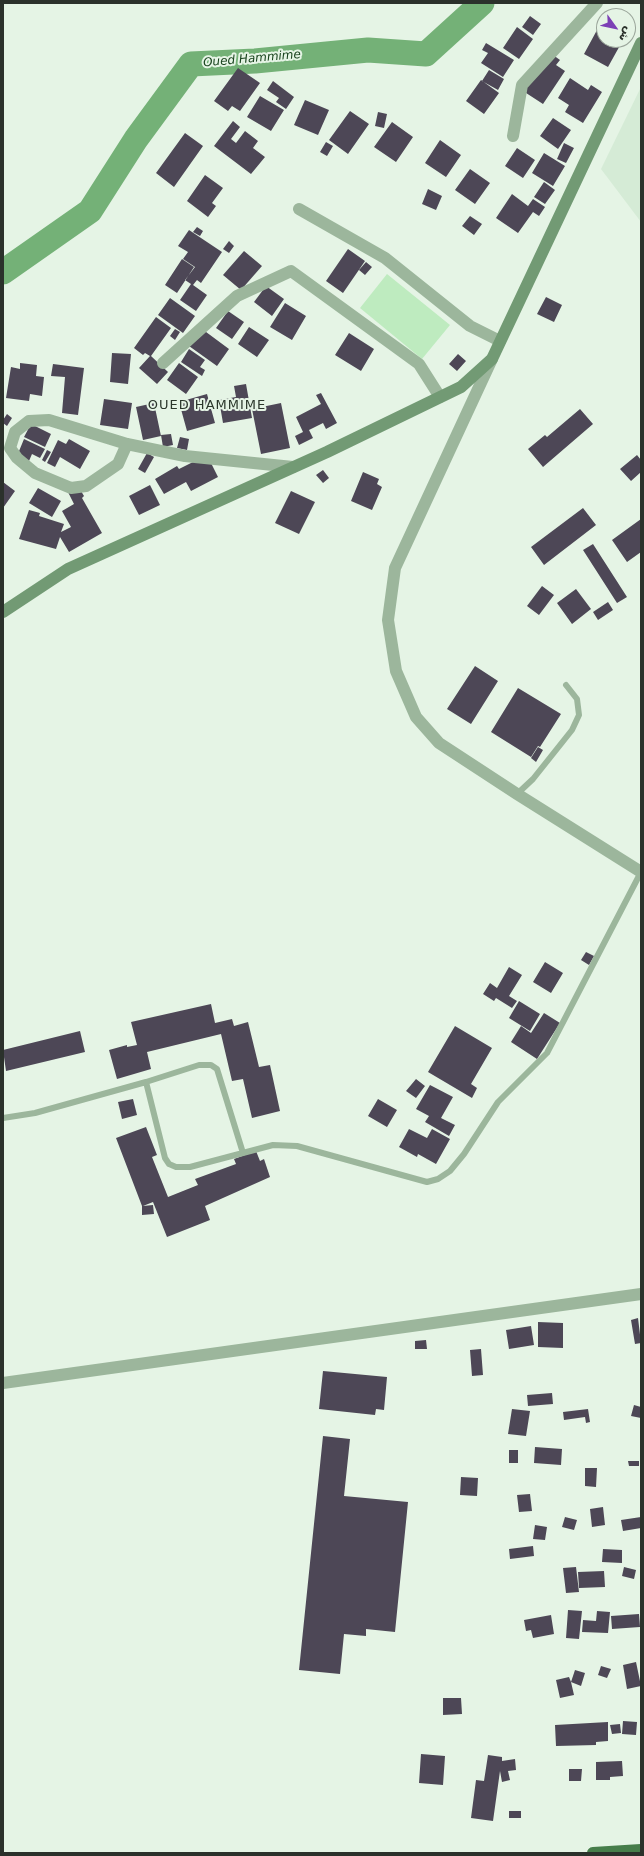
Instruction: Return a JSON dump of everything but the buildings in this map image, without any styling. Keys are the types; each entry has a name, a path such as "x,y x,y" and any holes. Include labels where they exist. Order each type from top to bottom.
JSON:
{"highway":[{"path":"593,1853 641,1850"}],"main road":[{"path":"3,612 68,569 294,467 461,387 492,359 641,43"}],"street":[{"path":"513,136 522,85 597,3"},
{"path":"299,209 385,258 470,326 500,341"},
{"path":"163,363 237,296 291,271 419,364 440,397"},
{"path":"492,359 395,568 388,620 396,671 416,717 439,742 517,794 641,872"},
{"path":"127,444 118,464 86,486 71,488 35,473 17,458 10,448 15,432 29,421 49,420 127,444 185,456 294,467"},
{"path":"3,1383 641,1294"}],"lane":[{"path":"517,794 533,779 572,730 579,715 576,699 566,685"},
{"path":"146,1082 165,1158 169,1164 176,1167 190,1167 273,1145 297,1146 428,1182 438,1179 450,1171 464,1154 498,1102 547,1053 641,872"},
{"path":"3,1118 35,1113 146,1082 206,1063 217,1069 243,1153"}],"shaded area":[{"path":"641,87 641,222 601,169"}],"green space":[{"path":"387,274 450,325 422,359 360,308"}],"waterway":[{"name":"Oued Hammime","path":"3,272 90,211 136,139 191,64 255,61 368,50 426,54 482,3"}],"district":[{"name":"OUED HAMMIME","path":"207,406"}]}
